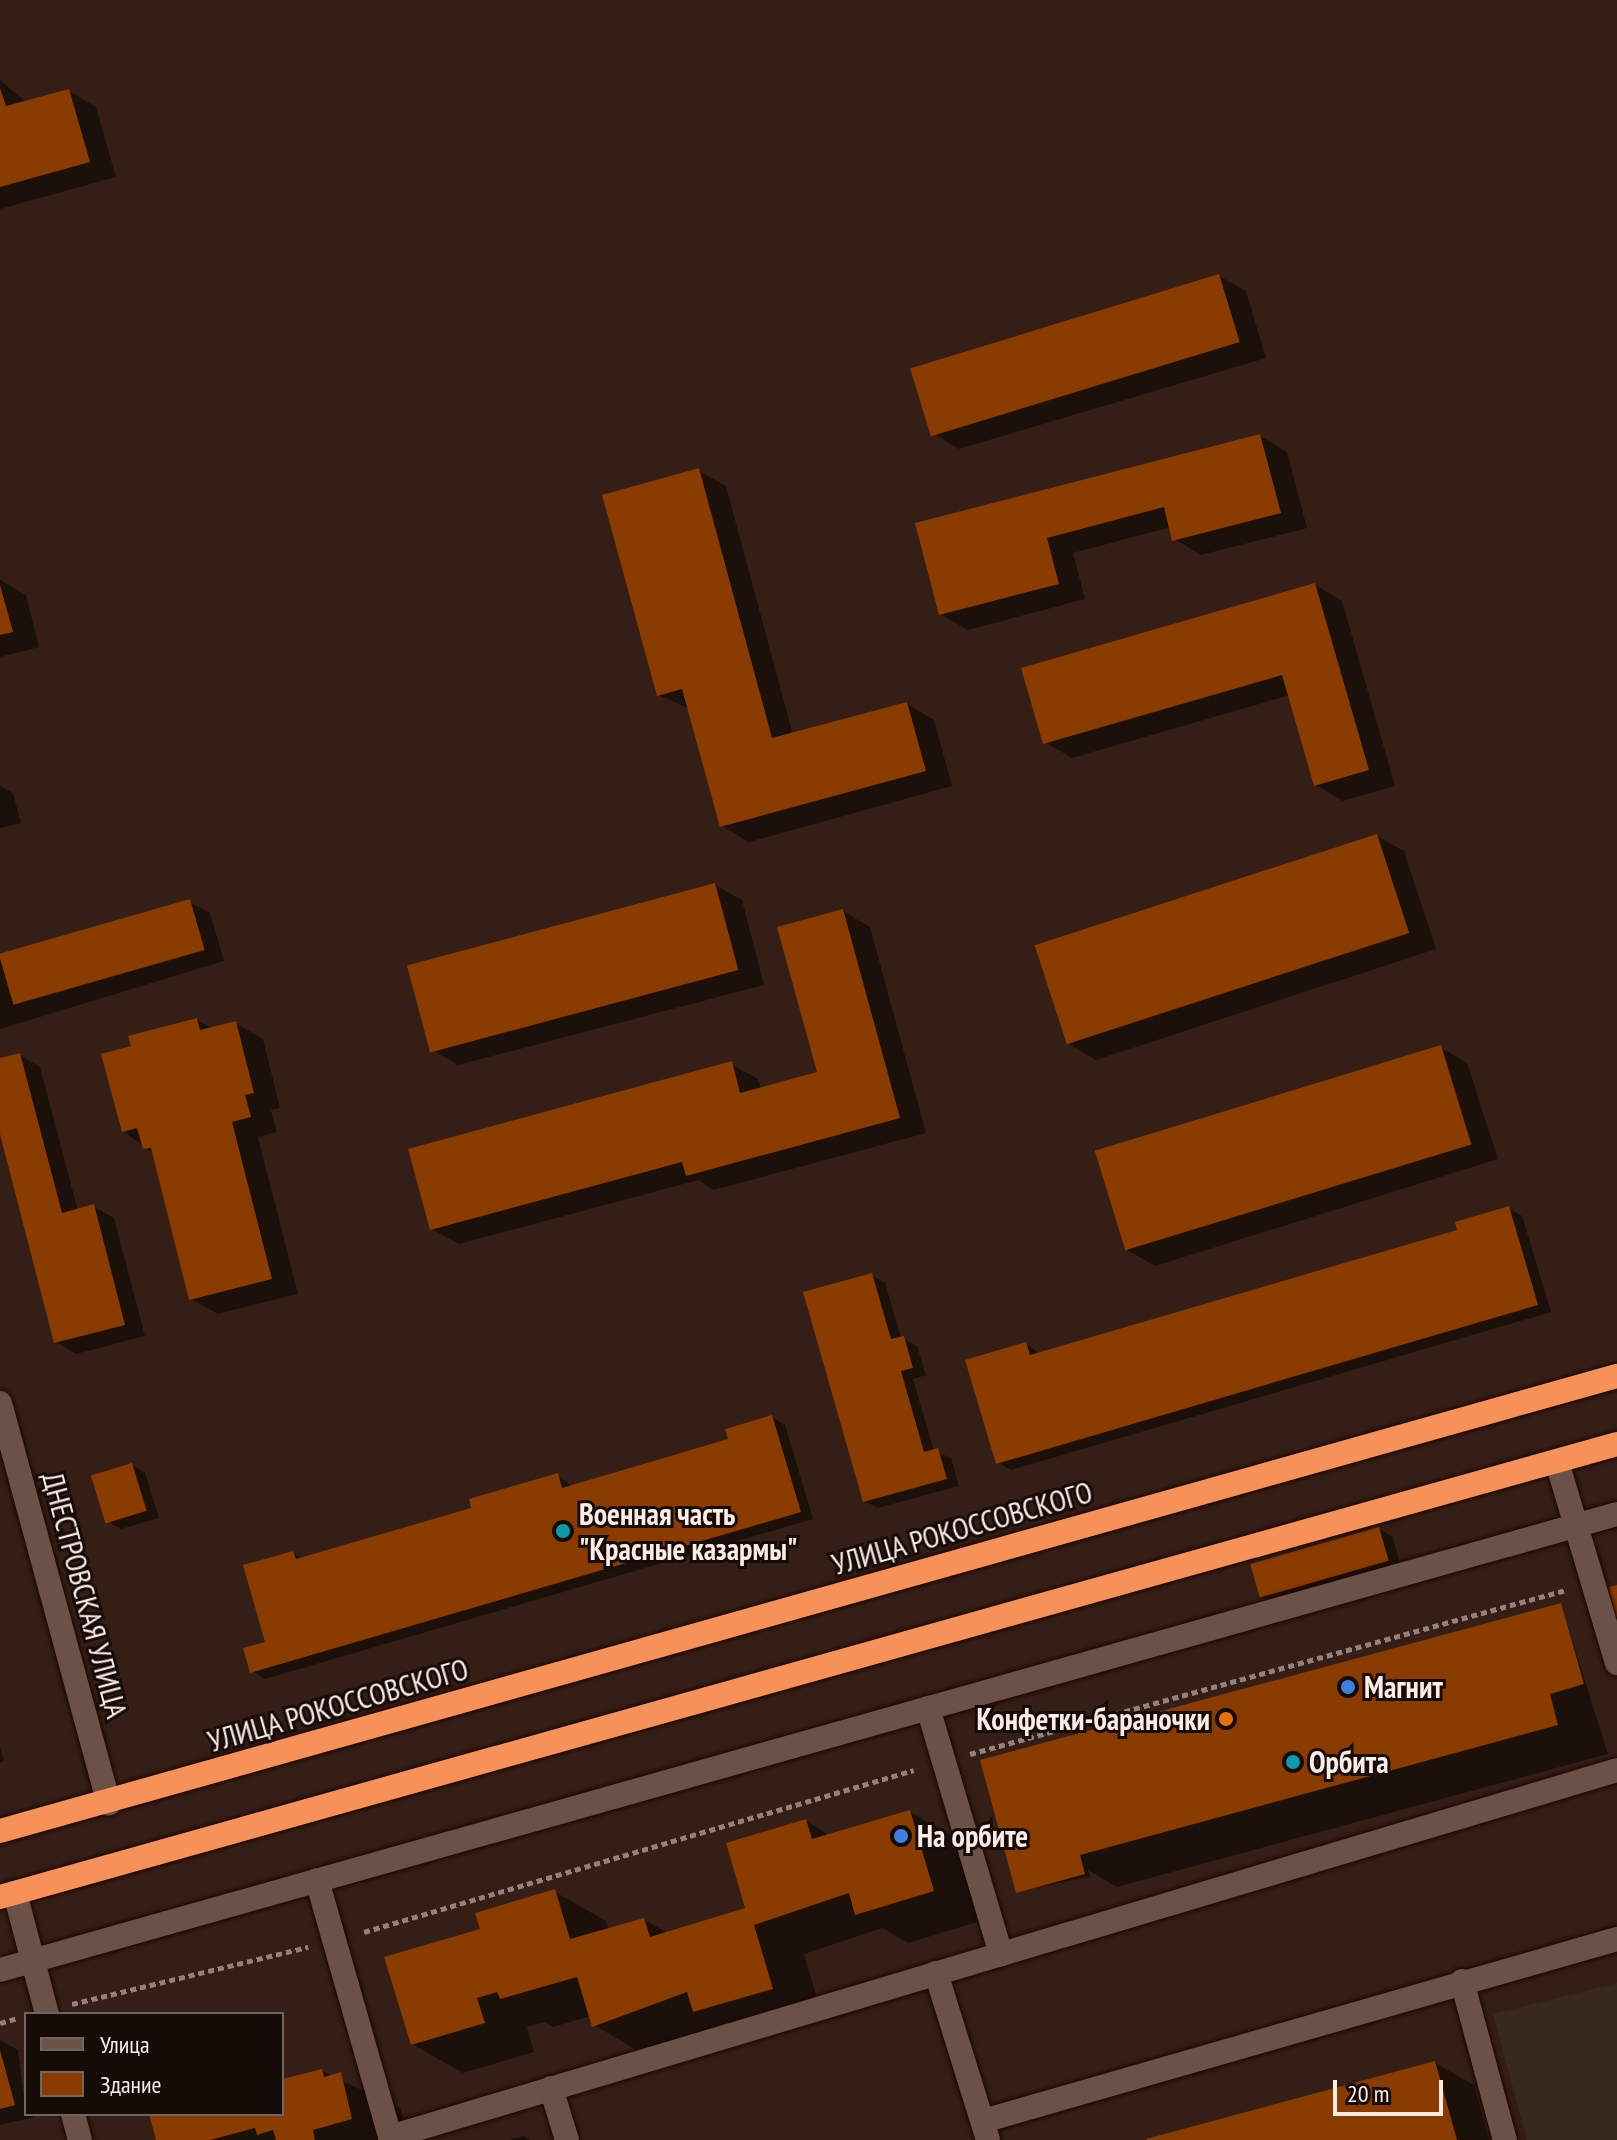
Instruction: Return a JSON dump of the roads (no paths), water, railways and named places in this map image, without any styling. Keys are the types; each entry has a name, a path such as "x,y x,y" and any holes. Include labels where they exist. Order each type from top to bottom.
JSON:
{"highway":[{"name":"УЛИЦА РОКОССОВСКОГО","path":"0,1831 109,1803 1617,1376"},
{"path":"8,1895 1617,1444"}],"street":[{"name":"ДНЕСТРОВСКАЯ УЛИЦА","path":"0,1403 6,1455 109,1803"},
{"path":"1557,1462 1617,1663"},
{"path":"0,1970 1617,1514"},
{"path":"928,1708 1001,1954"},
{"path":"317,1880 384,2138 1617,1770"},
{"path":"8,1895 33,1961 39,2012"},
{"path":"936,1973 985,2130 1462,1981 1617,1939"},
{"path":"1462,1981 1505,2140"},
{"path":"551,2088 567,2140"},
{"path":"74,2116 80,2140"}],"place":[{"name":"Военная часть \"Красные казармы\"","path":"563,1531"},
{"name":"Магнит","path":"1348,1687"},
{"name":"Конфетки-бараночки","path":"1226,1719"},
{"name":"Орбита","path":"1293,1762"},
{"name":"На орбите","path":"901,1836"}]}
